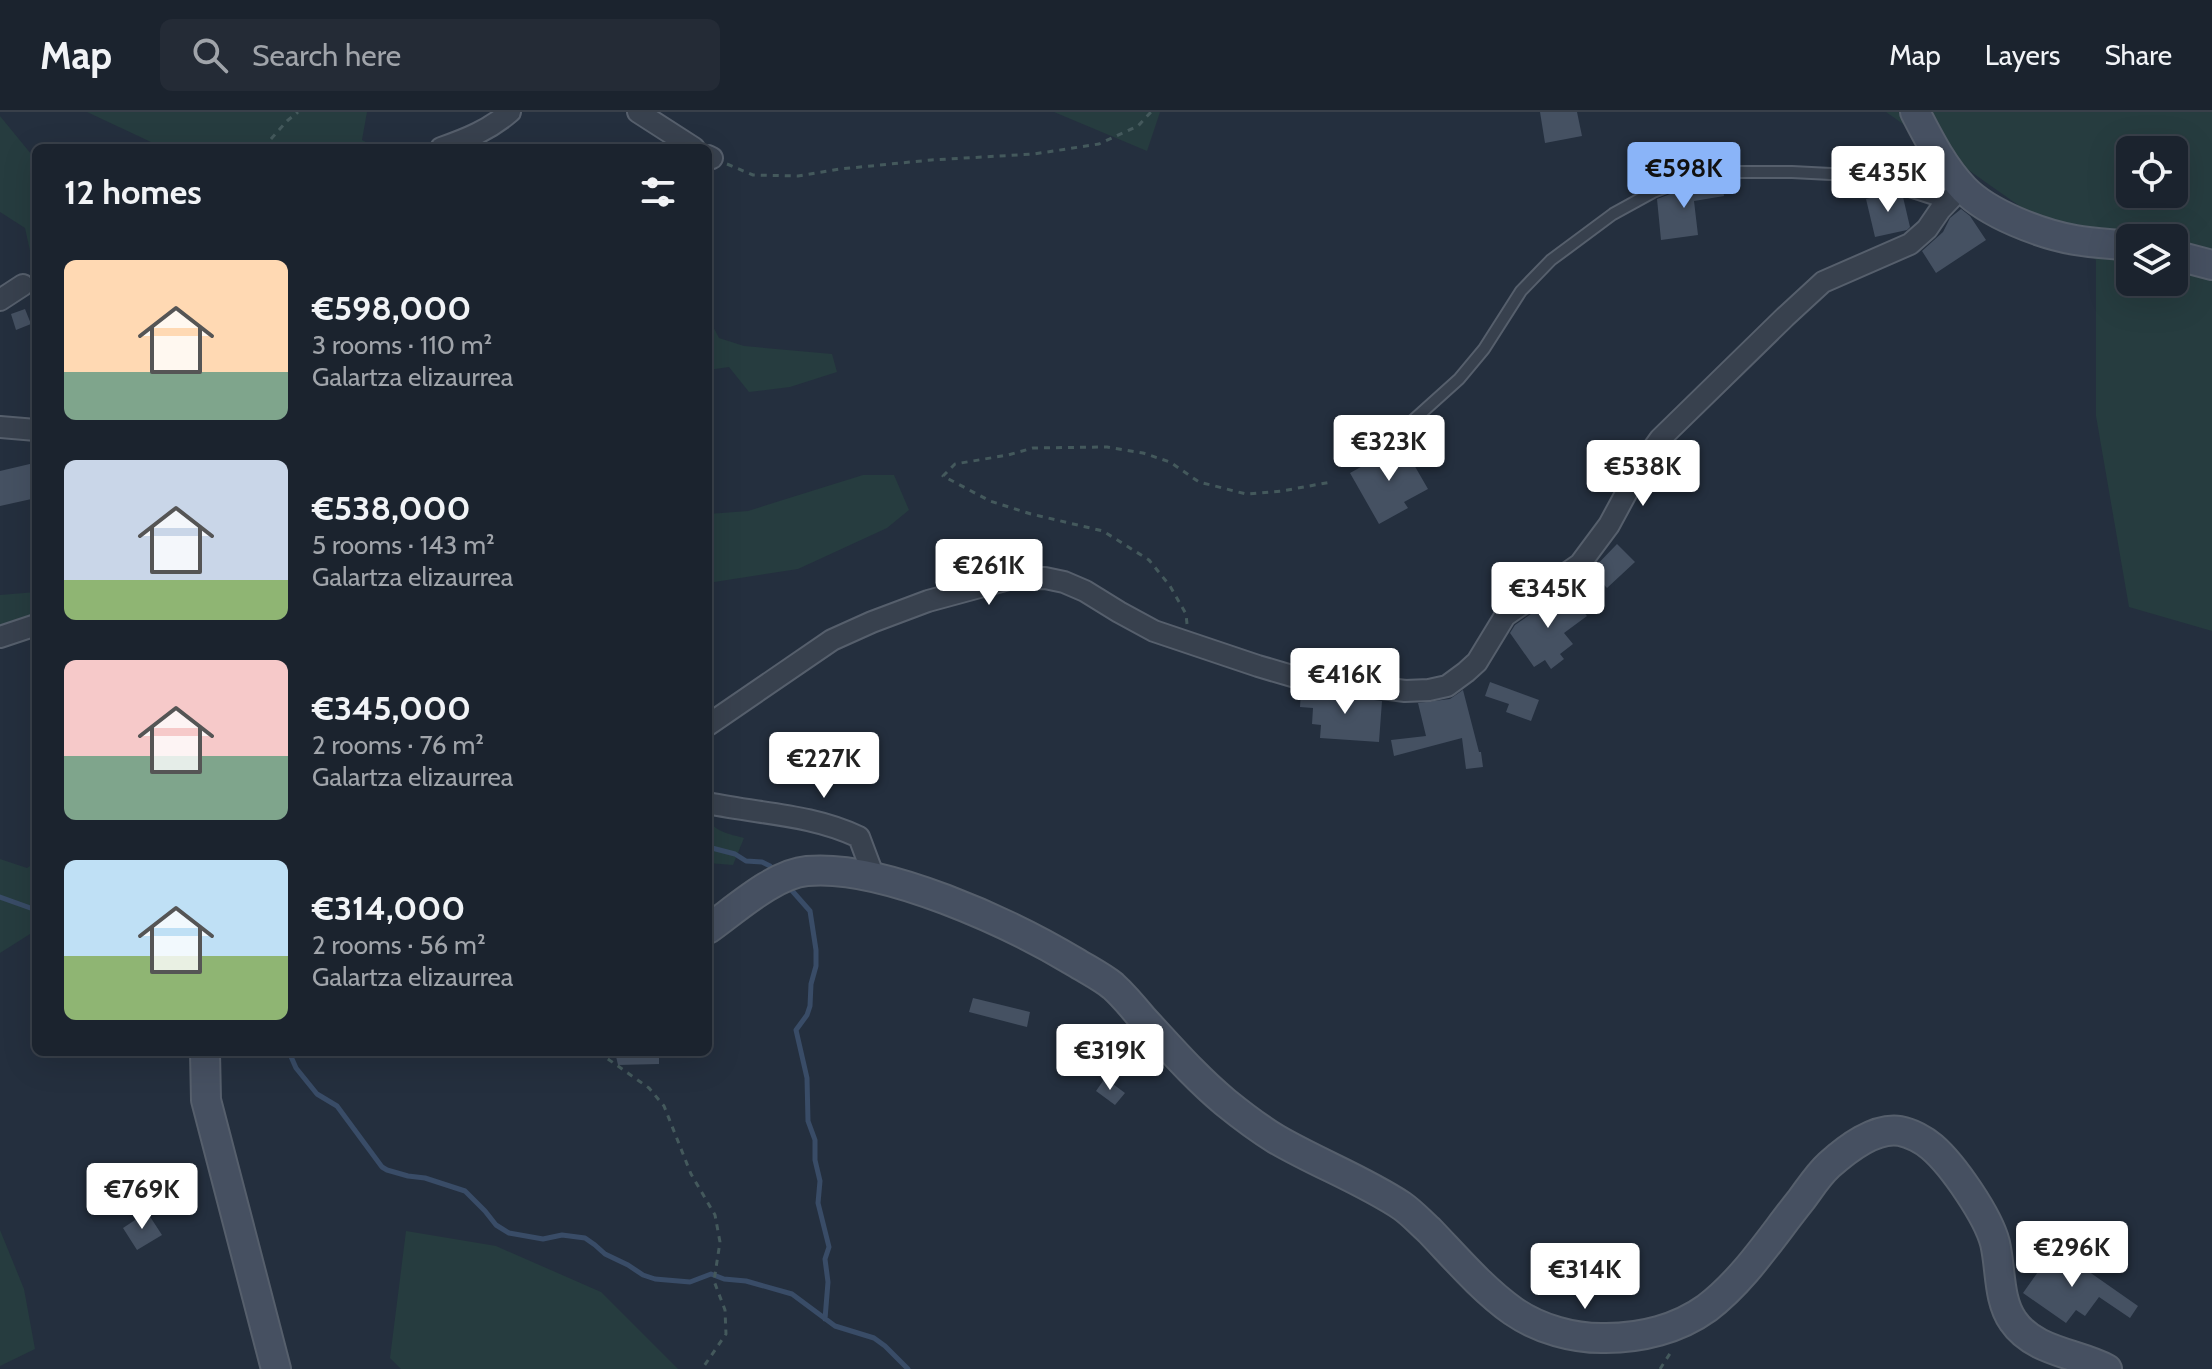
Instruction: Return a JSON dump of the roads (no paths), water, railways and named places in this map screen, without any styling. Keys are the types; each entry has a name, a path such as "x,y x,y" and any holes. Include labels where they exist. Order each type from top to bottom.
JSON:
{"street":[{"path":"453,144 492,127 510,112"},
{"path":"638,112 689,144"},
{"path":"1915,112 1934,148 1962,187 1981,203 2000,214 2052,234 2072,240 2116,245"},
{"path":"712,722 832,640 928,601 1009,579 1045,578 1064,582 1154,631 1280,673 1316,681 1405,691 1447,686 1477,662 1505,616 1580,564 1609,525 1642,464 1660,439 1823,282 1910,244 1927,229 1962,187"},
{"path":"2188,259 2212,265"},
{"path":"0,300 23,285"},
{"path":"0,427 32,430"},
{"path":"0,637 32,626"},
{"path":"712,804 808,819 840,828 859,837 874,877"},
{"path":"712,926 766,886 803,871 848,872 913,888 1047,945 1115,987 1184,1064 1224,1101 1275,1138 1407,1209 1514,1312 1569,1335 1623,1338 1648,1334 1685,1321 1704,1310 1726,1292 1826,1167 1871,1136 1900,1131 1928,1143 1939,1153 1982,1212 1994,1236 2004,1300 2010,1318 2041,1344 2093,1361 2107,1369"},
{"path":"205,1056 206,1100 276,1369"}],"lane":[{"path":"1409,424 1459,379 1484,349 1521,291 1551,260 1613,214 1653,192 1692,177 1735,172 1850,175 1934,199 1948,197 1962,187"}],"waterway":[{"path":"712,848 735,854 746,861 762,862 775,871"},
{"path":"787,885 810,911 816,950 810,1006 796,1030 807,1078 808,1121 815,1140 815,1160 820,1181 818,1203 829,1247 825,1259 828,1282 825,1319"},
{"path":"0,897 32,909"},
{"path":"291,1056 296,1068 317,1094 337,1106 382,1167 465,1191 496,1225 509,1233 543,1239 562,1235 585,1238 605,1254 655,1279 690,1282 711,1274 792,1294 835,1326 874,1338 908,1369"}]}
